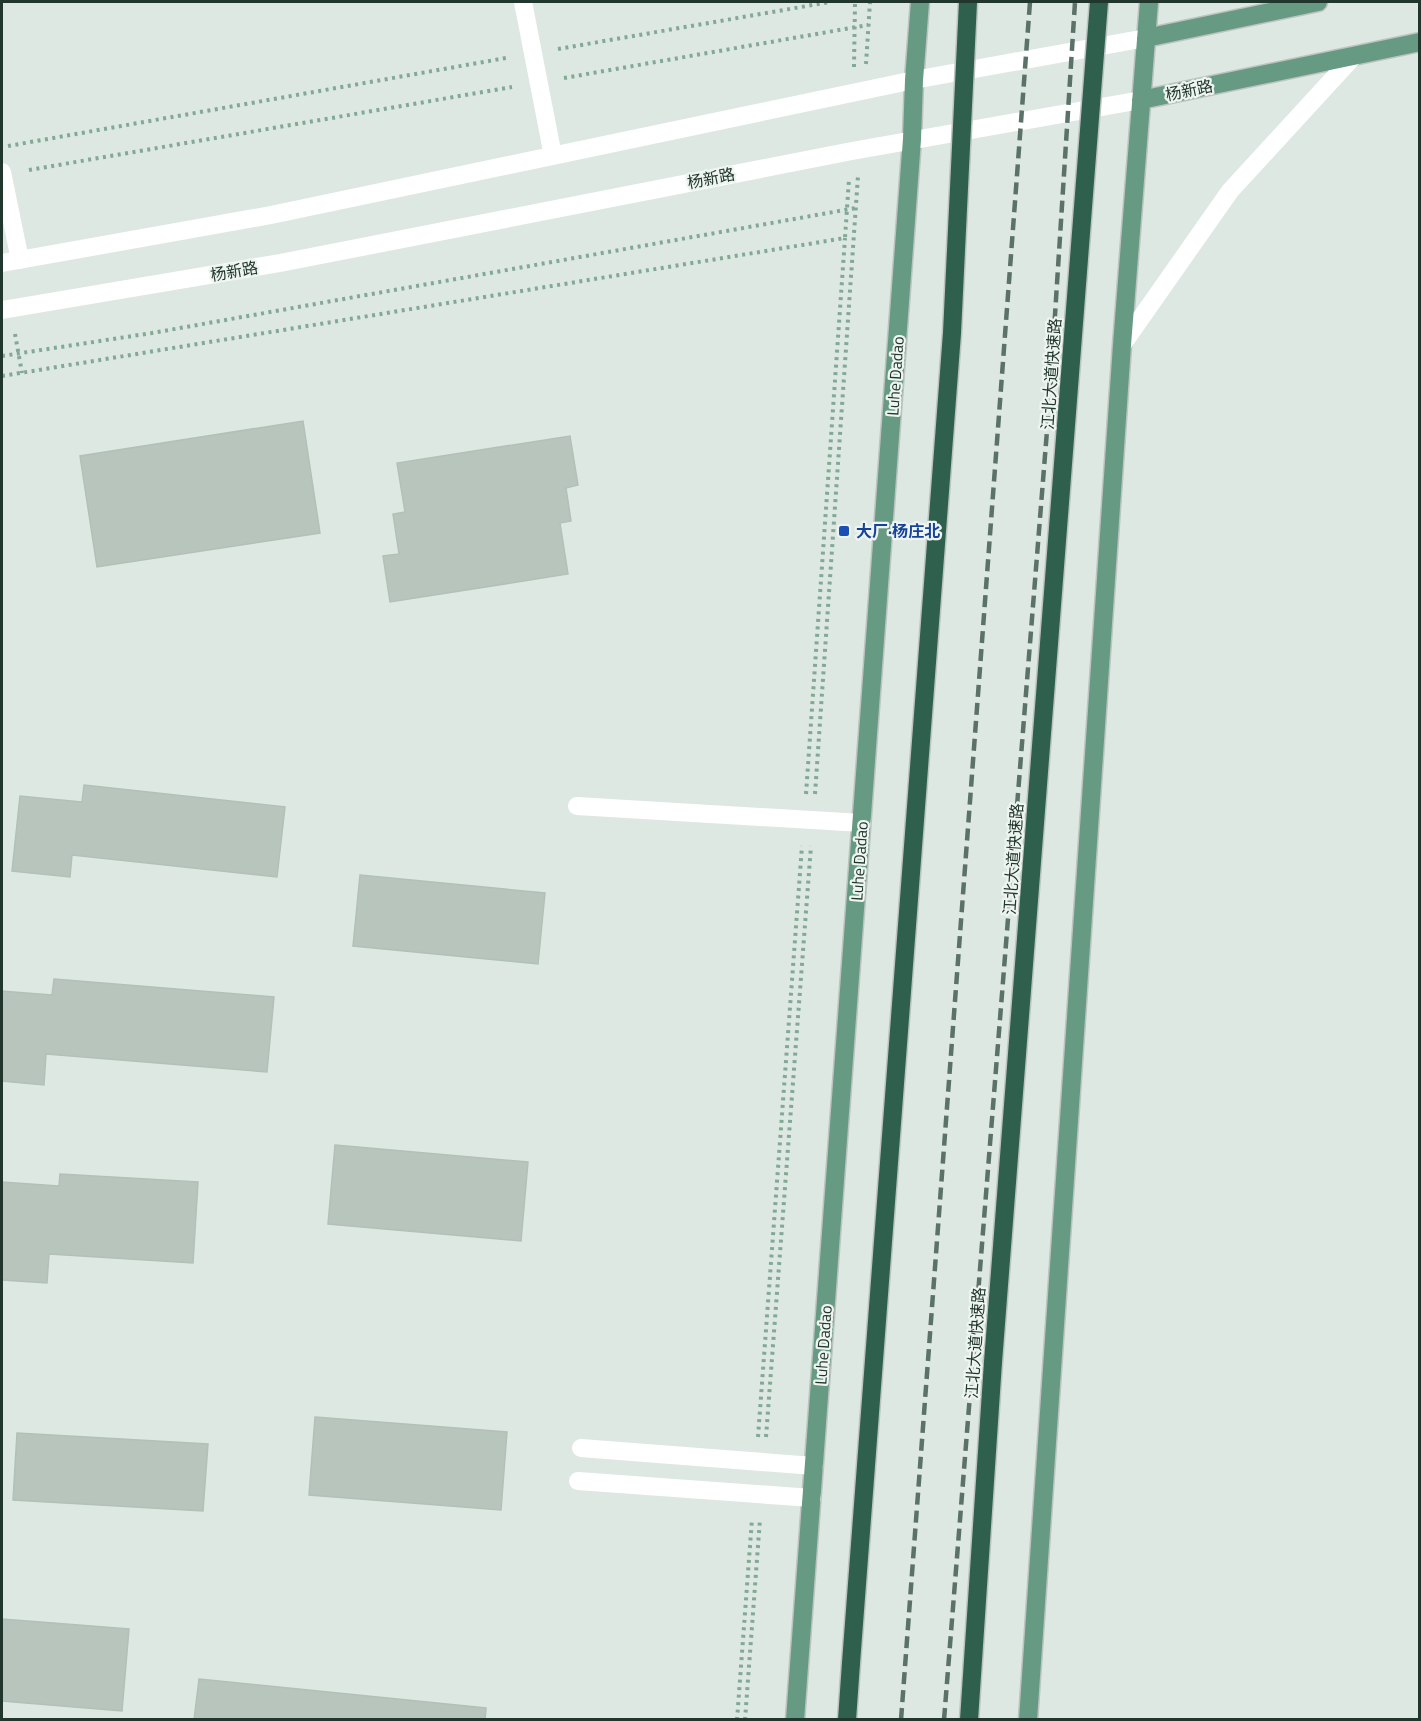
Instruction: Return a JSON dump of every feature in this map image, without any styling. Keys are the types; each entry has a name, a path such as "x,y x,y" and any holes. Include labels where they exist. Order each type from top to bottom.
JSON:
{"highway":[{"path":"847,1719 952,333 968,2"},
{"name":"江北大道快速路","path":"969,1719 993,1362 1099,2"}],"main road":[{"name":"Luhe Dadao","path":"795,1719 912,139 920,2"},
{"path":"1028,1719 1122,345 1149,2"},
{"path":"1146,38 1318,2"},
{"name":"杨新路","path":"1142,100 1419,42"}],"street":[{"path":"523,2 553,156"},
{"path":"2,263 271,215 859,91 1146,38"},
{"path":"1122,345 1230,191 1354,56"},
{"name":"杨新路","path":"2,310 280,263 912,139 1142,100"},
{"path":"2,173 20,260"},
{"path":"577,806 862,823"},
{"path":"581,1448 814,1466"},
{"path":"578,1481 812,1498"}],"path":[{"path":"2,147 830,2"},
{"path":"855,2 859,91"},
{"path":"859,91 870,2"},
{"path":"2,173 868,25"},
{"path":"760,1462 856,208 856,150"},
{"path":"760,1462 809,819 847,210 856,150"},
{"path":"2,356 152,333 856,208"},
{"path":"2,376 845,238"},
{"path":"737,1719 758,1494"},
{"path":"746,1719 758,1494"}],"building":[{"path":"303,421 320,533 97,567 80,456"},
{"path":"570,436 578,485 566,488 571,521 560,523 568,574 390,602 383,556 399,554 393,514 405,512 397,463"},
{"path":"84,785 285,807 277,877 72,855 70,877 12,871 20,796 82,802"},
{"path":"360,875 545,893 538,964 353,946"},
{"path":"54,979 274,997 267,1072 46,1054 44,1085 2,1081 2,991 52,995"},
{"path":"335,1145 528,1162 521,1241 328,1224"},
{"path":"60,1174 198,1182 193,1263 49,1254 47,1283 2,1280 2,1182 59,1186"},
{"path":"315,1417 507,1432 501,1510 309,1495"},
{"path":"17,1433 208,1444 203,1511 13,1500"},
{"path":"2,1619 129,1629 122,1711 2,1701"},
{"path":"199,1679 486,1708 485,1720 194,1720"}],"railway":[{"path":"901,1720 1030,2"},
{"path":"944,1720 1050,393 1075,2"}],"place":[{"name":"大厂·杨庄北","path":"844,531"}]}
